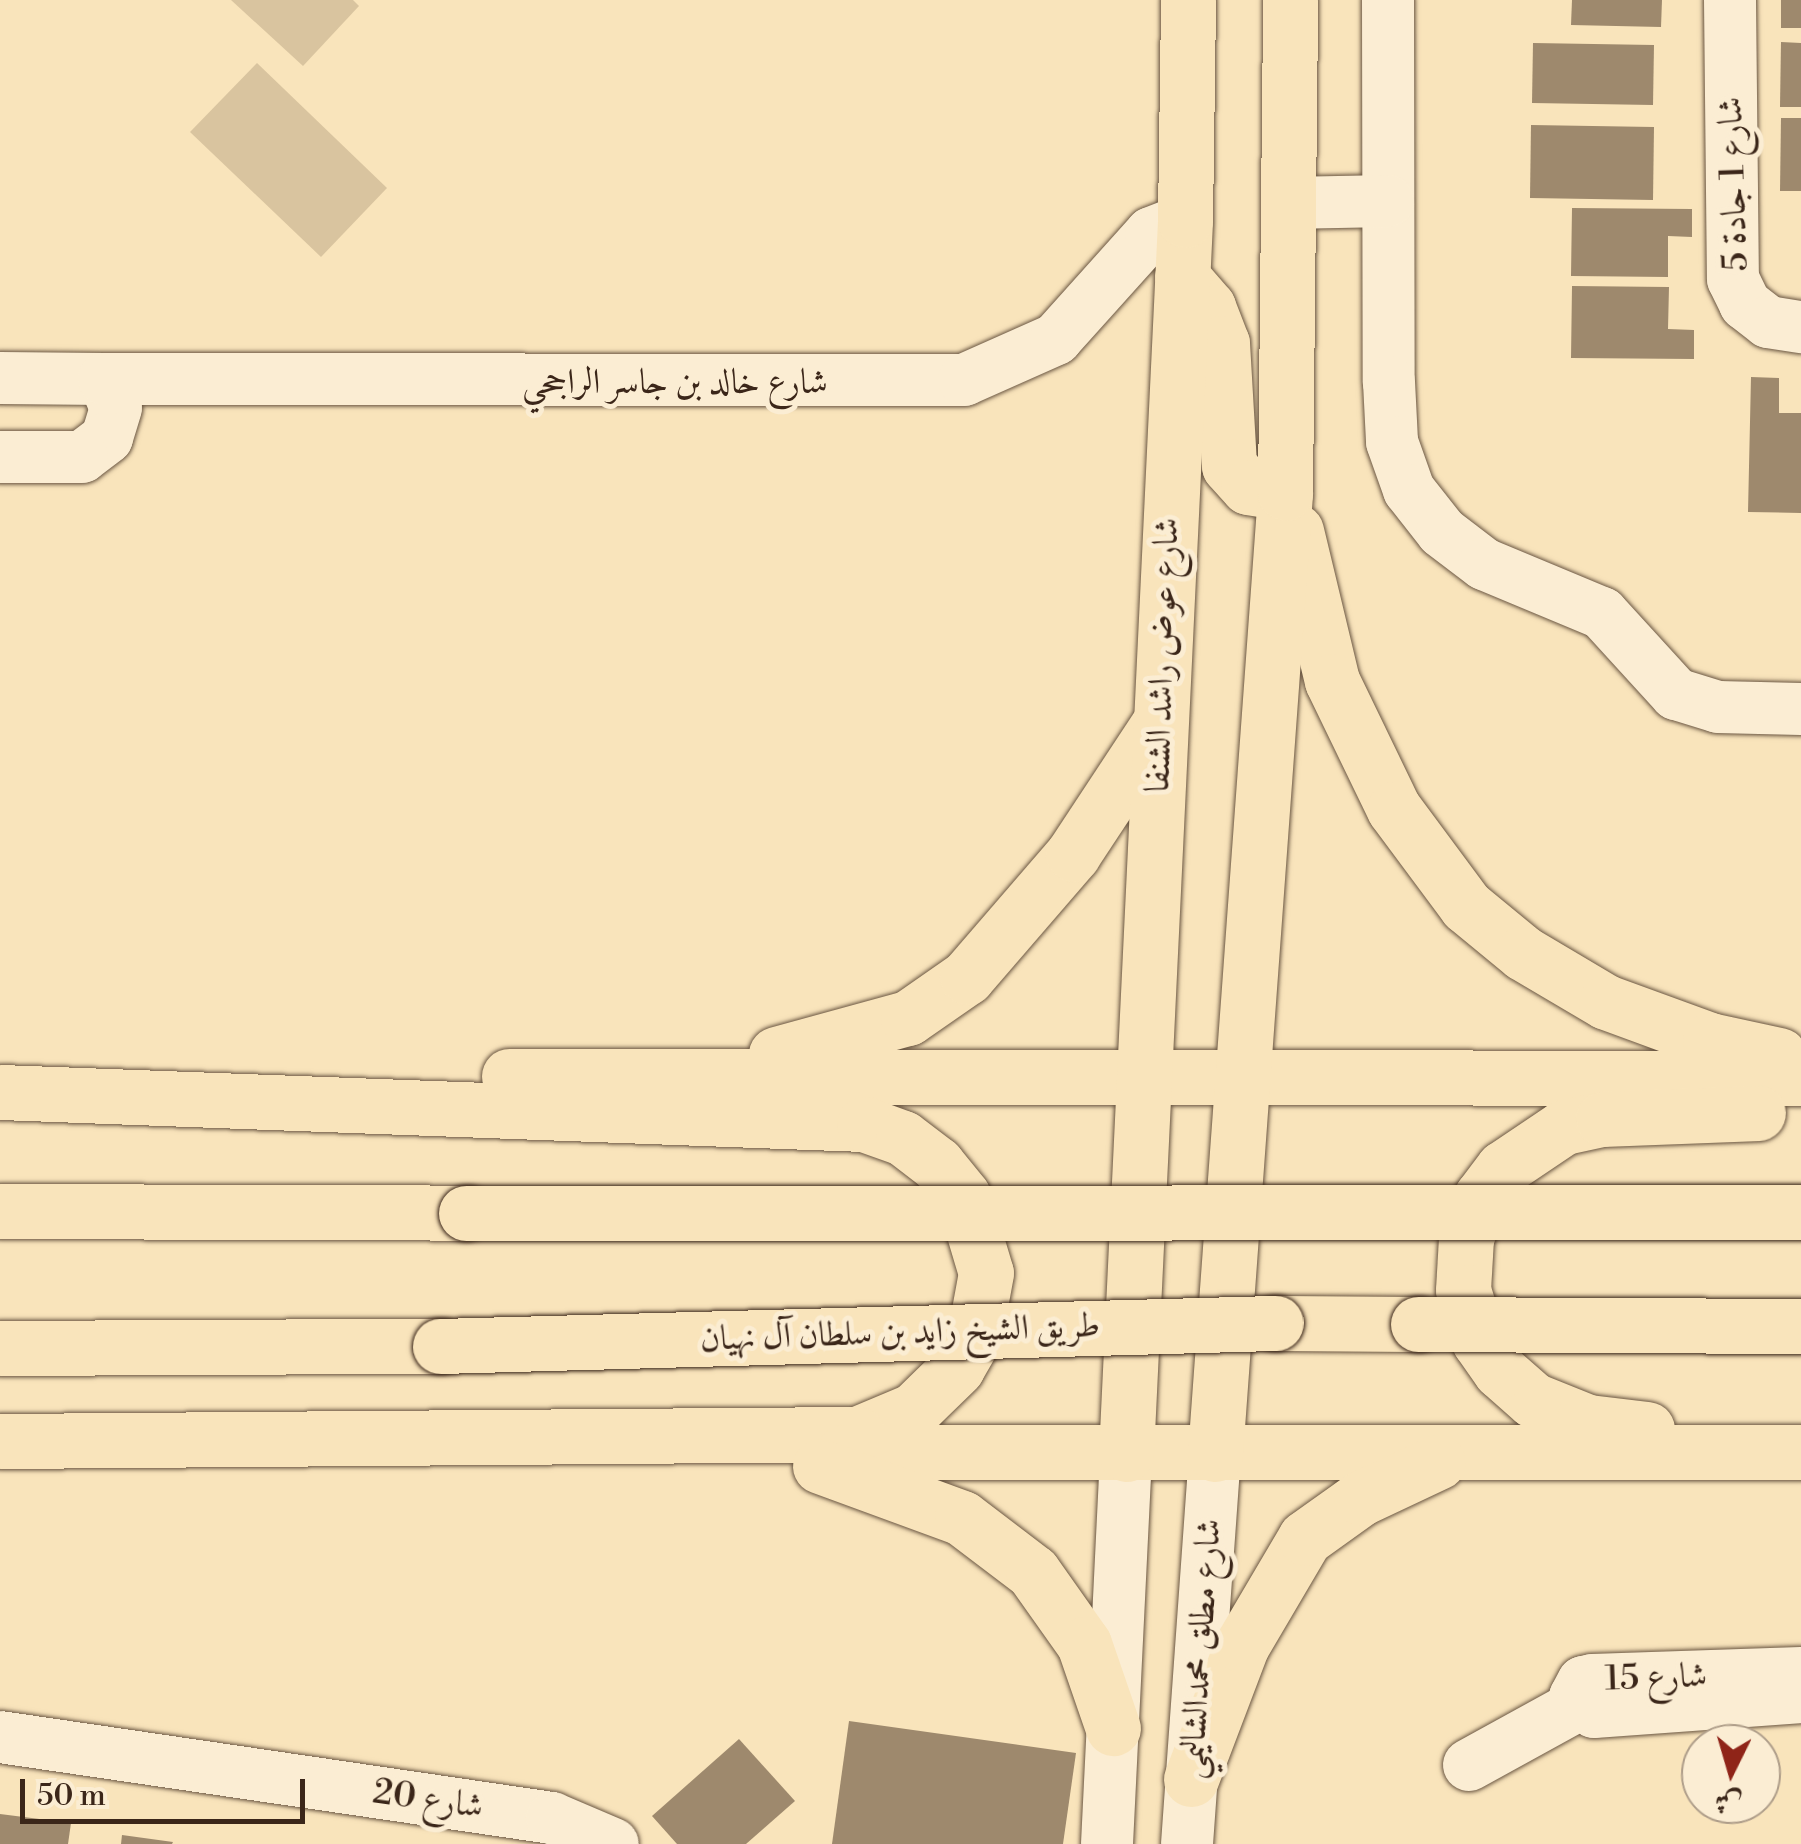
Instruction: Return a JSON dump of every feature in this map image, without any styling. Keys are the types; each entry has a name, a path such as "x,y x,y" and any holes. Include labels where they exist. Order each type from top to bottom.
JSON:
{"main road":[{"name":"شارع عوض راشد الشنفا","path":"1126,1454 1185,220 1188,0"},
{"path":"1214,1454 1285,494 1290,0"},
{"path":"1182,277 1208,307 1222,343 1229,466 1248,487 1285,494"},
{"path":"1285,494 1332,681 1394,810 1466,906 1522,953 1606,1002 1710,1040 1801,1060"},
{"path":"711,1072 908,1018 967,977 1072,854 1161,719"},
{"path":"0,1090 711,1072 1801,1078"},
{"path":"0,1090 864,1124 903,1138 937,1164 964,1196 986,1273 974,1338 957,1368 914,1410 857,1434 0,1442"},
{"path":"1801,1112 1603,1119 1564,1127 1532,1144 1481,1197 1466,1238 1464,1290 1479,1341 1500,1371 1533,1400 1623,1428 1801,1435"},
{"path":"0,1210 1801,1212"},
{"name":"طريق الشيخ زايد بن سلطان آل نهيان","path":"0,1348 440,1346 1276,1323 1801,1326"},
{"path":"0,1442 1450,1456 1801,1452"},
{"path":"779,1451 962,1518 1032,1572 1084,1644 1113,1728"},
{"path":"1191,1779 1242,1645 1305,1538 1361,1498 1450,1456"}],"street":[{"path":"1388,0 1392,442 1409,490 1442,532 1484,564 1602,613 1676,694 1718,707 1801,709"},
{"name":"شارع 1 جادة 5","path":"1730,0 1732,279 1746,304 1768,322 1801,327"},
{"path":"1288,202 1388,200"},
{"name":"شارع خالد بن جاسر الراجحي","path":"0,378 964,380 1056,339 1152,232 1185,220"},
{"path":"0,457 82,457 96,450 108,438 116,408 104,379"},
{"path":"1107,1844 1126,1454"},
{"name":"شارع مطلق محمدالشاليمي","path":"1187,1844 1214,1454"},
{"name":"شارع 15","path":"1801,1673 1592,1680 1577,1688 1578,1706 1594,1712 1801,1697"},
{"path":"1469,1764 1578,1706"},
{"name":"شارع 20","path":"0,1737 552,1818 613,1844"}],"shaded area":[{"path":"231,0 353,0 359,6 303,66"},
{"path":"257,63 387,188 321,257 190,132"}],"building":[{"path":"1572,0 1662,0 1661,27 1571,25"},
{"path":"1781,0 1801,0 1801,28 1781,28"},
{"path":"1781,42 1801,43 1801,107 1780,107"},
{"path":"1533,43 1654,45 1653,105 1532,103"},
{"path":"1781,118 1801,118 1801,191 1780,191"},
{"path":"1531,125 1654,127 1653,200 1530,198"},
{"path":"1572,208 1692,209 1692,237 1668,236 1668,277 1571,276"},
{"path":"1572,286 1669,287 1668,329 1694,330 1694,359 1571,358"},
{"path":"1751,377 1779,378 1779,413 1801,413 1801,513 1748,512"},
{"path":"849,1721 1076,1753 1063,1844 832,1844"},
{"path":"739,1739 795,1801 746,1844 677,1844 652,1816"},
{"path":"0,1814 71,1823 68,1844 0,1844"},
{"path":"122,1835 173,1842 121,1844"}]}
